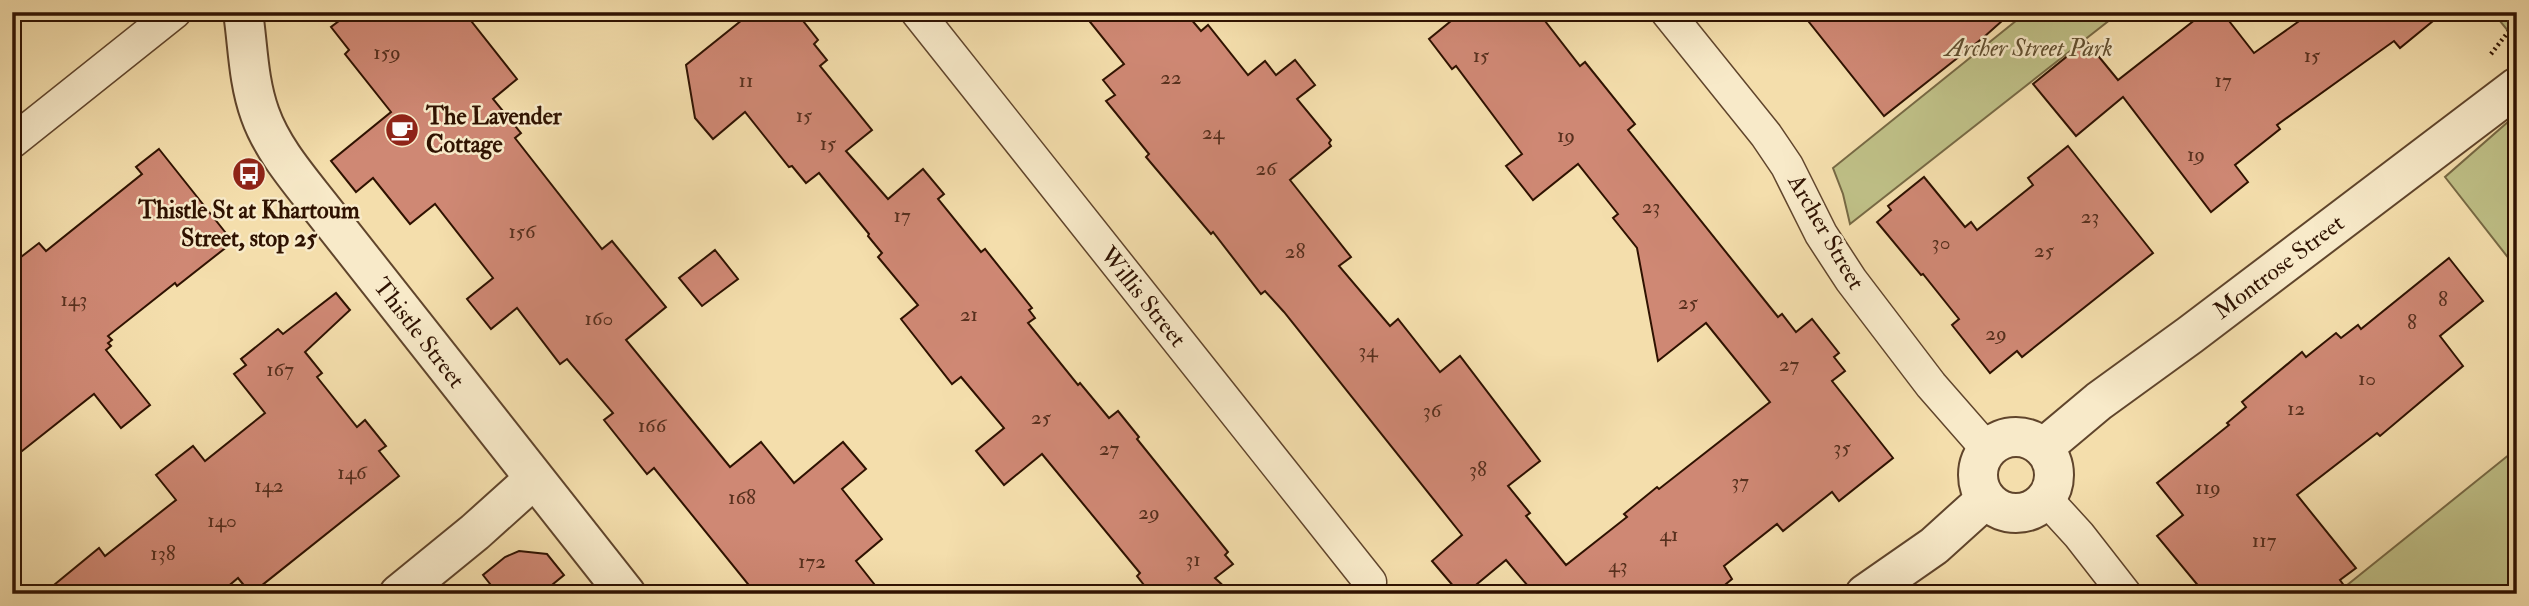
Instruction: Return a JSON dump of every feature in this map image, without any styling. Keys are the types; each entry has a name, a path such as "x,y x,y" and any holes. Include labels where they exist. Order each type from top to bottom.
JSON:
{"street":[{"path":"12,142 175,12"},
{"name":"Thistle Street","path":"243,12 253,88 260,114 278,149 318,205 626,594"},
{"name":"Willis Street","path":"916,12 1370,582"},
{"name":"Archer Street","path":"1667,12 1766,135 1787,166 1821,234 1851,280 1931,385 1987,449"},
{"name":"Montrose Street","path":"2043,448 2099,401 2517,87"},
{"path":"2009,437 2021,437 2043,448 2053,467 2052,489 2046,499 2038,507 2016,513 1994,507 1986,499 1978,479 1981,458 1987,449 1997,441 2009,437"},
{"path":"399,594 534,479"},
{"path":"1865,594 1934,546 1986,499"},
{"path":"2046,499 2079,535 2124,594"}],"path":[{"path":"2491,54 2512,27 2514,12"}],"green space":[{"name":"Archer Street Park","path":"2027,12 2120,12 1850,224 1833,168"},
{"path":"2493,12 2517,12 2517,42 2495,15"},
{"path":"2517,114 2517,269 2445,177"},
{"path":"2517,426 2517,594 2336,594 2510,454"}],"building":[{"path":"351,12 464,12 517,79 493,99 521,133 515,138 602,249 612,241 666,307 626,340 730,467 761,442 794,483 843,442 866,469 842,489 882,539 856,561 882,594 756,594 654,468 647,474 604,420 613,413 567,359 560,364 517,308 491,329 467,299 493,278 435,204 410,224 373,178 356,192 331,161 391,112 345,54 349,50 331,27"},
{"path":"752,12 796,12 818,40 814,44 827,60 820,66 872,130 846,151 888,199 923,169 944,194 938,199 981,252 985,249 1032,308 1029,310 1035,318 1028,323 1078,385 1080,383 1109,418 1118,411 1139,437 1137,439 1228,552 1225,555 1233,564 1215,578 1232,594 1151,594 1137,576 1140,573 1042,454 1004,485 976,451 1004,428 961,377 952,384 901,319 918,305 878,257 882,253 869,234 819,173 806,183 792,166 789,167 745,112 713,139 695,118 686,65"},
{"path":"1082,12 1185,12 1201,31 1208,25 1248,75 1265,61 1276,75 1295,60 1315,85 1297,99 1331,140 1331,146 1290,180 1351,257 1339,266 1390,326 1398,319 1440,372 1460,356 1540,461 1508,486 1530,513 1526,516 1566,565 1627,517 1624,514 1657,487 1659,489 1770,402 1706,323 1658,361 1637,248 1613,218 1618,214 1578,164 1533,200 1506,166 1522,154 1456,66 1452,69 1429,39 1462,12 1538,12 1580,66 1585,62 1635,124 1628,130 1778,317 1782,314 1796,332 1812,319 1839,353 1834,357 1845,371 1832,381 1893,458 1839,501 1832,492 1783,531 1777,524 1724,566 1732,579 1714,594 1530,594 1533,592 1506,560 1465,594 1460,594 1432,561 1462,535 1284,312 1265,291 1261,294 1213,232 1211,234 1146,157 1149,154 1106,101 1115,95 1103,80 1124,64"},
{"path":"1801,12 2012,12 1884,116"},
{"path":"2205,12 2222,12 2254,53 2312,12 2444,12 2400,48 2394,41 2277,125 2280,129 2235,165 2248,182 2211,212 2123,97 2076,136 2033,84 2086,41 2118,80"},
{"path":"2068,146 2153,253 2022,357 2017,351 1990,373 1952,325 1959,319 1877,222 1891,210 1888,206 1924,177 1965,227 1971,222 1977,230 2033,185 2028,178"},
{"path":"159,149 233,242 108,336 112,340 108,343 111,346 106,350 150,405 121,428 94,394 12,459 12,264 39,243 46,251 142,174 136,167"},
{"path":"715,250 738,279 702,306 679,278"},
{"path":"2449,258 2483,301 2440,336 2463,366 2380,436 2377,433 2297,495 2356,568 2340,580 2350,594 2205,594 2157,536 2183,515 2157,483 2229,425 2227,423 2246,407 2242,402 2302,352 2306,357 2336,333 2341,338 2358,325 2361,329"},
{"path":"336,293 350,310 305,352 322,373 317,377 357,427 365,420 386,446 379,451 399,476 251,594 238,578 219,594 43,594 99,548 105,556 176,500 156,475 193,446 205,461 265,413 234,374 246,365 241,359 278,329 283,334"},
{"path":"519,551 547,554 564,575 541,594 498,594 483,575 505,557"}],"place":[{"name":"The Lavender Cottage","path":"402,130"},
{"name":"Thistle St at Khartoum Street, stop 25","path":"249,174"}]}
